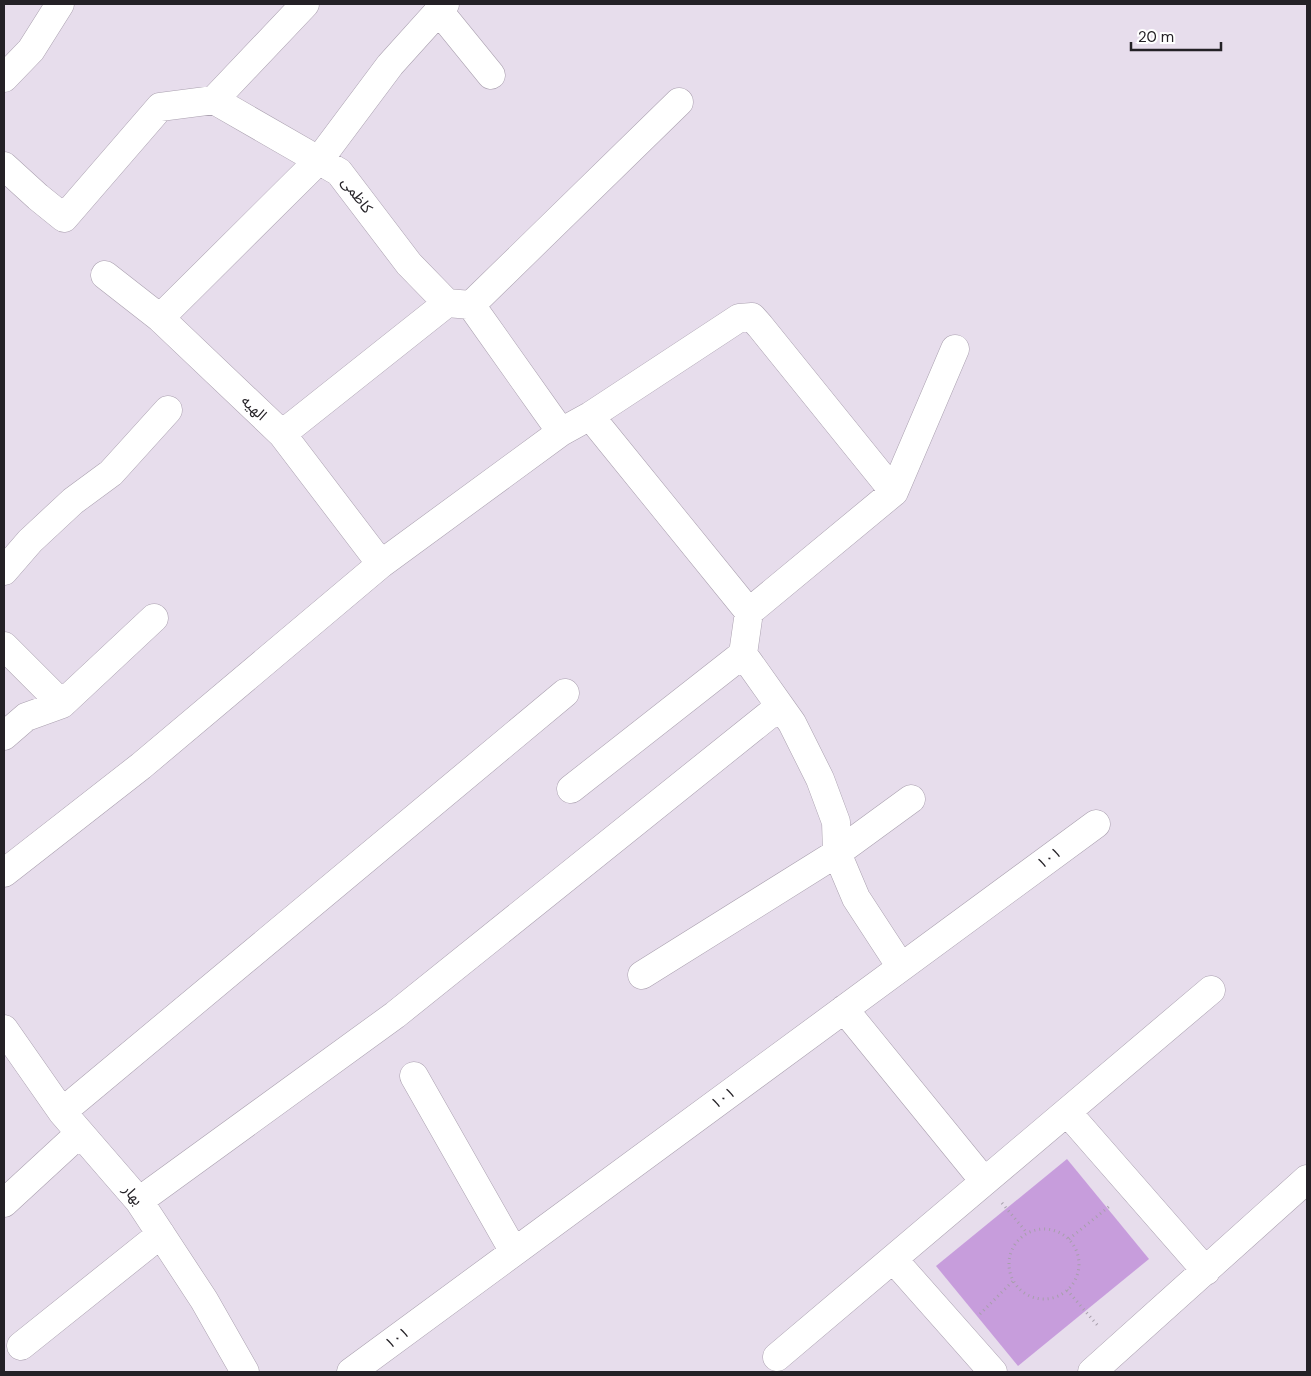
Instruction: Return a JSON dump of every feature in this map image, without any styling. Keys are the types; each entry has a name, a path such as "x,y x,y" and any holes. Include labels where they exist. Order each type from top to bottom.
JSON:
{"street":[{"path":"4,78 31,50 60,4"},
{"path":"4,166 64,218 160,106 214,100 305,4"},
{"path":"160,318 319,160 390,65 442,7 491,75"},
{"name":"کاظمی","path":"214,100 339,172 409,264 459,304 561,432"},
{"path":"282,434 459,304 679,102"},
{"name":"الهیه","path":"105,275 160,318 282,434 380,564"},
{"path":"4,873 141,766 380,564 561,432 590,416 739,318 752,317 894,492"},
{"path":"901,967 856,898 838,853 836,822 820,779 792,723 743,654 749,612 894,492 955,349"},
{"path":"4,571 30,541 74,502 111,473 168,410"},
{"path":"590,416 749,612"},
{"path":"4,736 26,718 62,704 154,618"},
{"path":"4,646 62,704"},
{"path":"571,789 743,654"},
{"path":"62,1112 565,693"},
{"path":"139,1201 395,1015 780,706"},
{"path":"642,975 838,853 911,799"},
{"name":"۱۰۱","path":"350,1372 1096,824"},
{"path":"777,1357 1211,990"},
{"path":"844,1009 984,1181"},
{"name":"بهار","path":"8,1043 62,1112 139,1201 204,1300 245,1372"},
{"path":"414,1076 514,1252"},
{"path":"1067,1112 1206,1271"},
{"path":"4,1203 80,1133"},
{"path":"1092,1372 1307,1179"},
{"path":"21,1346 161,1234"},
{"path":"893,1259 993,1372"}],"path":[{"path":"984,1181 1027,1233"},
{"path":"1069,1239 1133,1187"},
{"path":"1038,1229 1060,1232 1076,1248 1079,1259 1074,1281 1067,1290 1058,1296 1038,1299 1024,1292 1013,1281 1009,1271 1012,1249 1018,1240 1027,1233 1038,1229"},
{"path":"959,1334 1013,1281"},
{"path":"1067,1290 1117,1349"}],"shaded area":[{"path":"1067,1159 1149,1259 1018,1366 936,1266"}]}
